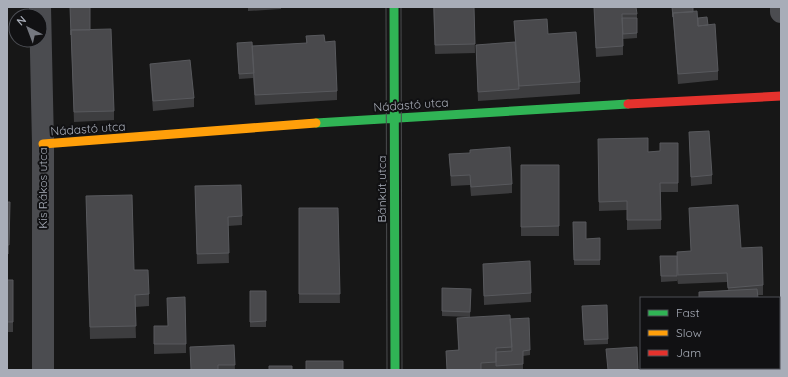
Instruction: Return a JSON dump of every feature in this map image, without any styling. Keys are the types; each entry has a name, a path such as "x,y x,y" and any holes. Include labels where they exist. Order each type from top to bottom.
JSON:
{"street":[{"name":"Kis Rákos utca","path":"40,7 43,144 43,370"},
{"name":"Bánkút utca","path":"394,7 395,370"},
{"path":"781,7 781,12"},
{"name":"Nádastó utca","path":"43,144 394,117 781,96"}],"building":[{"path":"70,7 90,7 90,30 71,30 71,35"},
{"path":"434,7 474,7 475,44 435,45"},
{"path":"594,7 636,7 637,14 622,14 623,46 596,48"},
{"path":"672,7 693,7 693,12 673,13 673,17"},
{"path":"697,11 698,26 715,24 718,71 678,74 673,13"},
{"path":"707,17 708,25 698,26 698,18"},
{"path":"622,18 637,18 637,33 623,34"},
{"path":"547,19 548,34 576,32 580,82 519,86 514,21"},
{"path":"111,29 114,111 74,112 71,30"},
{"path":"324,35 325,42 335,41 337,91 255,95 252,46 307,43 306,36"},
{"path":"252,42 254,73 239,74 237,43"},
{"path":"515,42 519,89 478,92 476,45"},
{"path":"190,60 194,98 153,101 150,64"},
{"path":"709,131 712,175 691,177 689,132"},
{"path":"648,138 648,152 660,151 660,143 678,143 678,183 660,183 661,220 627,220 627,201 599,202 598,139"},
{"path":"510,147 512,184 471,187 470,175 451,176 449,154 470,153 470,150"},
{"path":"521,165 559,165 559,226 521,227"},
{"path":"241,185 242,216 228,217 229,253 197,254 195,186"},
{"path":"132,195 134,270 148,270 149,294 135,295 136,326 90,327 86,196"},
{"path":"7,202 10,202 9,245 7,245"},
{"path":"738,205 741,248 762,247 763,285 728,288 727,273 678,275 677,252 691,251 689,208"},
{"path":"299,208 338,208 340,294 299,294"},
{"path":"573,222 586,222 586,239 600,238 600,260 574,260"},
{"path":"660,256 677,256 677,276 661,276"},
{"path":"530,261 531,293 484,296 483,264"},
{"path":"7,280 13,280 13,322 7,322"},
{"path":"442,288 471,289 470,312 442,311"},
{"path":"757,289 758,297 699,297 699,292"},
{"path":"250,291 266,291 266,321 250,322"},
{"path":"185,297 186,344 154,344 154,326 168,326 167,298"},
{"path":"607,305 608,339 584,340 582,306"},
{"path":"510,315 512,347 496,348 496,362 481,363 481,370 447,370 446,351 459,350 457,318"},
{"path":"529,318 530,350 523,351 523,364 496,366 496,352 512,351 510,319"},
{"path":"234,345 235,365 218,365 218,370 191,370 190,347"},
{"path":"637,347 638,370 608,370 606,349"},
{"path":"306,361 343,361 343,370 306,370"},
{"path":"269,366 292,366 292,370 269,370"}],"tram line":[{"path":"386,7 387,370"},
{"path":"401,7 402,370"}],"traffic: fast":[{"path":"394,7 395,370"},
{"path":"316,123 628,104"}],"traffic: slow":[{"path":"43,144 316,123"}],"traffic: jam":[{"path":"628,104 781,96"}]}
